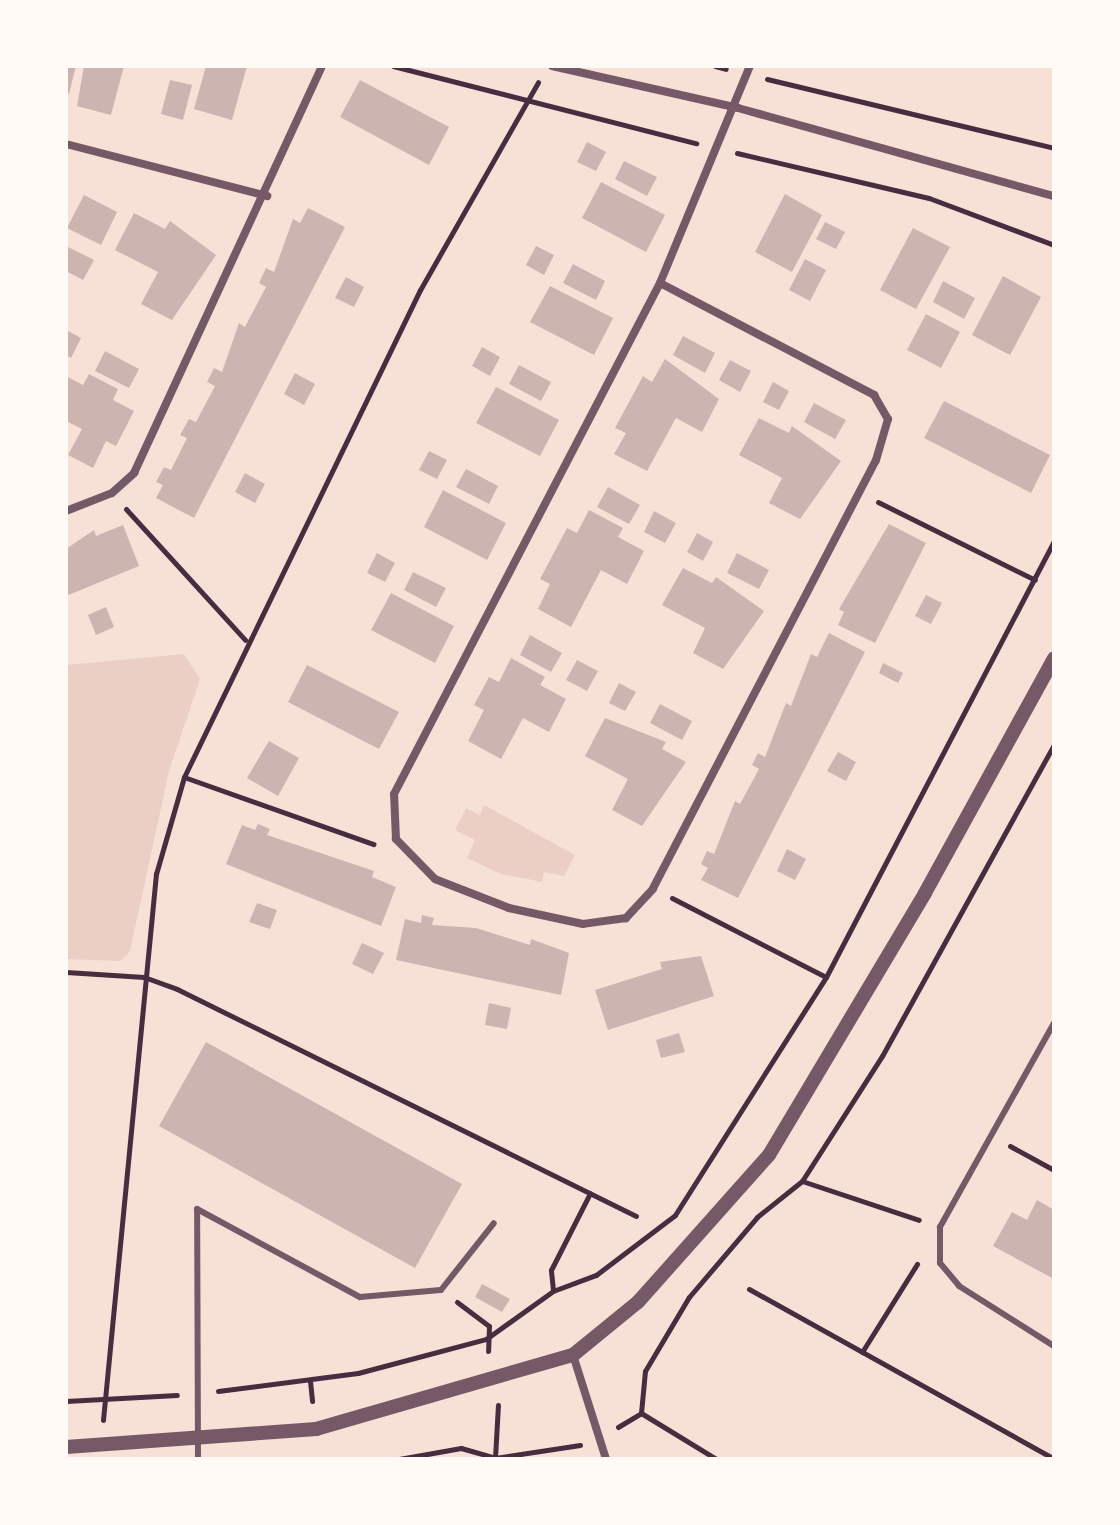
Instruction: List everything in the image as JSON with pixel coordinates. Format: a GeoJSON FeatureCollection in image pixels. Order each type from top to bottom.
{"type":"FeatureCollection","features":[{"type":"Feature","properties":{"kind":"street"},"geometry":{"type":"LineString","coordinates":[[66,511],[112,493],[134,473],[267,196],[322,66]]}},
{"type":"Feature","properties":{"kind":"street"},"geometry":{"type":"LineString","coordinates":[[552,66],[738,108],[1054,196]]}},
{"type":"Feature","properties":{"kind":"street"},"geometry":{"type":"LineString","coordinates":[[660,283],[874,395],[888,419],[859,492],[653,889],[626,918],[583,924],[509,908],[435,879],[396,839],[394,794],[403,768],[660,283],[738,108],[749,70]]}},
{"type":"Feature","properties":{"kind":"street"},"geometry":{"type":"LineString","coordinates":[[66,144],[267,196]]}},
{"type":"Feature","properties":{"kind":"street"},"geometry":{"type":"LineString","coordinates":[[66,1447],[100,1449],[316,1429],[573,1355],[638,1302],[769,1155],[925,893],[1054,658]]}},
{"type":"Feature","properties":{"kind":"street"},"geometry":{"type":"LineString","coordinates":[[573,1355],[606,1459]]}},
{"type":"Feature","properties":{"kind":"lane"},"geometry":{"type":"LineString","coordinates":[[1054,1023],[940,1227],[940,1263],[959,1286],[1054,1346]]}},
{"type":"Feature","properties":{"kind":"lane"},"geometry":{"type":"LineString","coordinates":[[198,1459],[193,1393],[197,1209],[360,1297],[441,1290],[494,1223]]}},
{"type":"Feature","properties":{"kind":"path"},"geometry":{"type":"LineString","coordinates":[[393,66],[527,102],[929,198],[1054,245]]}},
{"type":"Feature","properties":{"kind":"path"},"geometry":{"type":"LineString","coordinates":[[715,66],[749,70],[1054,148]]}},
{"type":"Feature","properties":{"kind":"path"},"geometry":{"type":"LineString","coordinates":[[100,1449],[156,874],[184,777],[245,640],[420,290],[541,75]]}},
{"type":"Feature","properties":{"kind":"path"},"geometry":{"type":"LineString","coordinates":[[859,492],[1035,580]]}},
{"type":"Feature","properties":{"kind":"path"},"geometry":{"type":"LineString","coordinates":[[112,493],[245,640]]}},
{"type":"Feature","properties":{"kind":"path"},"geometry":{"type":"LineString","coordinates":[[66,1401],[105,1403],[310,1381],[486,1339],[553,1291],[596,1275],[675,1215],[826,977],[1054,541]]}},
{"type":"Feature","properties":{"kind":"path"},"geometry":{"type":"LineString","coordinates":[[184,777],[364,846],[396,839]]}},
{"type":"Feature","properties":{"kind":"path"},"geometry":{"type":"LineString","coordinates":[[653,889],[826,977]]}},
{"type":"Feature","properties":{"kind":"path"},"geometry":{"type":"LineString","coordinates":[[66,972],[144,977],[376,1082],[636,1216]]}},
{"type":"Feature","properties":{"kind":"path"},"geometry":{"type":"LineString","coordinates":[[991,1135],[1054,1170]]}},
{"type":"Feature","properties":{"kind":"path"},"geometry":{"type":"LineString","coordinates":[[802,1181],[940,1227],[862,1352]]}},
{"type":"Feature","properties":{"kind":"path"},"geometry":{"type":"LineString","coordinates":[[553,1291],[551,1270],[590,1193]]}},
{"type":"Feature","properties":{"kind":"path"},"geometry":{"type":"LineString","coordinates":[[749,1289],[1054,1459]]}},
{"type":"Feature","properties":{"kind":"path"},"geometry":{"type":"LineString","coordinates":[[441,1290],[489,1326],[486,1339]]}},
{"type":"Feature","properties":{"kind":"path"},"geometry":{"type":"LineString","coordinates":[[310,1381],[312,1401]]}},
{"type":"Feature","properties":{"kind":"path"},"geometry":{"type":"LineString","coordinates":[[641,1413],[716,1459]]}},
{"type":"Feature","properties":{"kind":"shaded area"},"geometry":{"type":"Polygon","coordinates":[[[184,654],[200,679],[169,771],[130,951],[120,961],[66,959],[66,665],[184,654]]]}},
{"type":"Feature","properties":{"kind":"shaded area"},"geometry":{"type":"Polygon","coordinates":[[[484,805],[575,855],[564,876],[544,872],[542,882],[501,874],[467,858],[475,840],[455,830],[466,808],[480,815],[484,805]]]}},
{"type":"Feature","properties":{"kind":"building"},"geometry":{"type":"Polygon","coordinates":[[[66,66],[76,66],[69,94],[66,93],[66,66]]]}},
{"type":"Feature","properties":{"kind":"building"},"geometry":{"type":"Polygon","coordinates":[[[84,66],[124,66],[111,115],[77,106],[84,66]]]}},
{"type":"Feature","properties":{"kind":"building"},"geometry":{"type":"Polygon","coordinates":[[[206,66],[247,66],[232,120],[194,109],[206,66]]]}},
{"type":"Feature","properties":{"kind":"building"},"geometry":{"type":"Polygon","coordinates":[[[170,80],[192,85],[183,120],[161,114],[170,80]]]}},
{"type":"Feature","properties":{"kind":"building"},"geometry":{"type":"Polygon","coordinates":[[[360,80],[449,127],[429,165],[340,117],[360,80]]]}},
{"type":"Feature","properties":{"kind":"building"},"geometry":{"type":"Polygon","coordinates":[[[587,142],[606,152],[596,171],[577,162],[587,142]]]}},
{"type":"Feature","properties":{"kind":"building"},"geometry":{"type":"Polygon","coordinates":[[[624,161],[657,177],[647,196],[615,179],[624,161]]]}},
{"type":"Feature","properties":{"kind":"building"},"geometry":{"type":"Polygon","coordinates":[[[601,182],[665,215],[646,252],[582,218],[601,182]]]}},
{"type":"Feature","properties":{"kind":"building"},"geometry":{"type":"Polygon","coordinates":[[[785,194],[822,215],[792,272],[755,252],[785,194]]]}},
{"type":"Feature","properties":{"kind":"building"},"geometry":{"type":"Polygon","coordinates":[[[84,195],[117,212],[101,245],[67,228],[84,195]]]}},
{"type":"Feature","properties":{"kind":"building"},"geometry":{"type":"Polygon","coordinates":[[[308,208],[345,227],[194,518],[156,498],[163,485],[156,482],[164,467],[171,470],[187,438],[180,435],[189,419],[196,422],[215,386],[207,382],[214,368],[222,372],[239,323],[245,327],[266,287],[259,283],[266,268],[274,272],[293,219],[300,223],[308,208]]]}},
{"type":"Feature","properties":{"kind":"building"},"geometry":{"type":"Polygon","coordinates":[[[134,213],[165,229],[170,221],[216,255],[172,320],[141,304],[158,272],[115,250],[134,213]]]}},
{"type":"Feature","properties":{"kind":"building"},"geometry":{"type":"Polygon","coordinates":[[[825,222],[845,232],[836,249],[816,239],[825,222]]]}},
{"type":"Feature","properties":{"kind":"building"},"geometry":{"type":"Polygon","coordinates":[[[913,228],[950,247],[916,309],[880,290],[913,228]]]}},
{"type":"Feature","properties":{"kind":"building"},"geometry":{"type":"Polygon","coordinates":[[[66,246],[94,260],[83,280],[66,271],[66,246]]]}},
{"type":"Feature","properties":{"kind":"building"},"geometry":{"type":"Polygon","coordinates":[[[536,246],[554,255],[544,275],[526,265],[536,246]]]}},
{"type":"Feature","properties":{"kind":"building"},"geometry":{"type":"Polygon","coordinates":[[[805,259],[826,270],[810,301],[789,290],[805,259]]]}},
{"type":"Feature","properties":{"kind":"building"},"geometry":{"type":"Polygon","coordinates":[[[573,264],[605,281],[596,300],[563,283],[573,264]]]}},
{"type":"Feature","properties":{"kind":"building"},"geometry":{"type":"Polygon","coordinates":[[[1003,276],[1041,297],[1010,355],[972,335],[1003,276]]]}},
{"type":"Feature","properties":{"kind":"building"},"geometry":{"type":"Polygon","coordinates":[[[346,277],[364,287],[354,307],[335,298],[346,277]]]}},
{"type":"Feature","properties":{"kind":"building"},"geometry":{"type":"Polygon","coordinates":[[[943,281],[975,298],[964,319],[933,302],[943,281]]]}},
{"type":"Feature","properties":{"kind":"building"},"geometry":{"type":"Polygon","coordinates":[[[550,286],[613,318],[594,355],[530,322],[550,286]]]}},
{"type":"Feature","properties":{"kind":"building"},"geometry":{"type":"Polygon","coordinates":[[[926,314],[960,332],[941,368],[907,350],[926,314]]]}},
{"type":"Feature","properties":{"kind":"building"},"geometry":{"type":"Polygon","coordinates":[[[66,330],[81,338],[71,358],[66,355],[66,330]]]}},
{"type":"Feature","properties":{"kind":"building"},"geometry":{"type":"Polygon","coordinates":[[[683,336],[715,353],[705,373],[673,355],[683,336]]]}},
{"type":"Feature","properties":{"kind":"building"},"geometry":{"type":"Polygon","coordinates":[[[482,347],[500,357],[490,376],[472,366],[482,347]]]}},
{"type":"Feature","properties":{"kind":"building"},"geometry":{"type":"Polygon","coordinates":[[[105,351],[139,369],[129,388],[95,371],[105,351]]]}},
{"type":"Feature","properties":{"kind":"building"},"geometry":{"type":"Polygon","coordinates":[[[665,359],[719,399],[702,432],[676,418],[647,471],[614,454],[626,433],[615,428],[643,376],[652,382],[665,359]]]}},
{"type":"Feature","properties":{"kind":"building"},"geometry":{"type":"Polygon","coordinates":[[[730,360],[751,371],[740,392],[719,380],[730,360]]]}},
{"type":"Feature","properties":{"kind":"building"},"geometry":{"type":"Polygon","coordinates":[[[519,365],[551,382],[541,401],[509,384],[519,365]]]}},
{"type":"Feature","properties":{"kind":"building"},"geometry":{"type":"Polygon","coordinates":[[[295,373],[315,384],[304,405],[284,394],[295,373]]]}},
{"type":"Feature","properties":{"kind":"building"},"geometry":{"type":"Polygon","coordinates":[[[89,374],[118,389],[113,400],[134,411],[116,446],[106,441],[93,468],[68,455],[82,429],[66,421],[66,376],[83,385],[89,374]]]}},
{"type":"Feature","properties":{"kind":"building"},"geometry":{"type":"Polygon","coordinates":[[[773,382],[789,391],[779,410],[763,402],[773,382]]]}},
{"type":"Feature","properties":{"kind":"building"},"geometry":{"type":"Polygon","coordinates":[[[496,387],[559,420],[540,456],[476,423],[496,387]]]}},
{"type":"Feature","properties":{"kind":"building"},"geometry":{"type":"Polygon","coordinates":[[[944,401],[1050,455],[1031,493],[924,438],[944,401]]]}},
{"type":"Feature","properties":{"kind":"building"},"geometry":{"type":"Polygon","coordinates":[[[814,403],[846,420],[835,439],[804,422],[814,403]]]}},
{"type":"Feature","properties":{"kind":"building"},"geometry":{"type":"Polygon","coordinates":[[[759,418],[789,433],[792,426],[841,461],[800,519],[769,503],[782,478],[739,455],[759,418]]]}},
{"type":"Feature","properties":{"kind":"building"},"geometry":{"type":"Polygon","coordinates":[[[429,451],[447,460],[437,479],[419,470],[429,451]]]}},
{"type":"Feature","properties":{"kind":"building"},"geometry":{"type":"Polygon","coordinates":[[[466,469],[498,486],[489,504],[456,487],[466,469]]]}},
{"type":"Feature","properties":{"kind":"building"},"geometry":{"type":"Polygon","coordinates":[[[245,473],[265,484],[255,503],[235,492],[245,473]]]}},
{"type":"Feature","properties":{"kind":"building"},"geometry":{"type":"Polygon","coordinates":[[[608,487],[640,505],[629,524],[597,507],[608,487]]]}},
{"type":"Feature","properties":{"kind":"building"},"geometry":{"type":"Polygon","coordinates":[[[443,490],[506,523],[487,560],[424,527],[443,490]]]}},
{"type":"Feature","properties":{"kind":"building"},"geometry":{"type":"Polygon","coordinates":[[[589,510],[623,528],[618,537],[644,551],[627,584],[601,570],[571,627],[538,609],[550,584],[540,579],[567,528],[577,533],[589,510]]]}},
{"type":"Feature","properties":{"kind":"building"},"geometry":{"type":"Polygon","coordinates":[[[654,511],[676,523],[665,543],[644,532],[654,511]]]}},
{"type":"Feature","properties":{"kind":"building"},"geometry":{"type":"Polygon","coordinates":[[[889,524],[926,543],[875,643],[838,625],[844,612],[839,609],[889,524]]]}},
{"type":"Feature","properties":{"kind":"building"},"geometry":{"type":"Polygon","coordinates":[[[123,525],[139,566],[66,596],[66,549],[94,530],[96,536],[123,525]]]}},
{"type":"Feature","properties":{"kind":"building"},"geometry":{"type":"Polygon","coordinates":[[[697,533],[713,542],[703,561],[687,552],[697,533]]]}},
{"type":"Feature","properties":{"kind":"building"},"geometry":{"type":"Polygon","coordinates":[[[377,553],[395,563],[385,582],[367,573],[377,553]]]}},
{"type":"Feature","properties":{"kind":"building"},"geometry":{"type":"Polygon","coordinates":[[[737,553],[769,570],[759,589],[727,573],[737,553]]]}},
{"type":"Feature","properties":{"kind":"building"},"geometry":{"type":"Polygon","coordinates":[[[683,568],[712,583],[716,577],[764,611],[723,669],[693,653],[705,628],[662,605],[683,568]]]}},
{"type":"Feature","properties":{"kind":"building"},"geometry":{"type":"Polygon","coordinates":[[[413,572],[446,588],[436,607],[404,590],[413,572]]]}},
{"type":"Feature","properties":{"kind":"building"},"geometry":{"type":"Polygon","coordinates":[[[391,593],[454,626],[435,663],[371,630],[391,593]]]}},
{"type":"Feature","properties":{"kind":"building"},"geometry":{"type":"Polygon","coordinates":[[[926,595],[942,603],[931,624],[915,616],[926,595]]]}},
{"type":"Feature","properties":{"kind":"building"},"geometry":{"type":"Polygon","coordinates":[[[106,607],[114,627],[96,635],[88,615],[106,607]]]}},
{"type":"Feature","properties":{"kind":"building"},"geometry":{"type":"Polygon","coordinates":[[[829,633],[865,652],[738,898],[701,880],[708,868],[701,864],[707,851],[714,854],[735,801],[740,804],[759,769],[752,765],[758,753],[765,757],[786,703],[791,706],[811,654],[817,657],[829,633]]]}},
{"type":"Feature","properties":{"kind":"building"},"geometry":{"type":"Polygon","coordinates":[[[530,635],[562,653],[551,672],[520,655],[530,635]]]}},
{"type":"Feature","properties":{"kind":"building"},"geometry":{"type":"Polygon","coordinates":[[[511,658],[545,677],[540,685],[566,699],[549,732],[523,718],[501,759],[468,741],[484,710],[474,705],[489,677],[499,682],[511,658]]]}},
{"type":"Feature","properties":{"kind":"building"},"geometry":{"type":"Polygon","coordinates":[[[577,660],[598,671],[587,691],[566,680],[577,660]]]}},
{"type":"Feature","properties":{"kind":"building"},"geometry":{"type":"Polygon","coordinates":[[[883,663],[903,673],[898,683],[879,673],[883,663]]]}},
{"type":"Feature","properties":{"kind":"building"},"geometry":{"type":"Polygon","coordinates":[[[307,665],[399,712],[379,749],[288,702],[307,665]]]}},
{"type":"Feature","properties":{"kind":"building"},"geometry":{"type":"Polygon","coordinates":[[[619,683],[636,692],[625,711],[609,703],[619,683]]]}},
{"type":"Feature","properties":{"kind":"building"},"geometry":{"type":"Polygon","coordinates":[[[660,704],[692,721],[682,740],[650,723],[660,704]]]}},
{"type":"Feature","properties":{"kind":"building"},"geometry":{"type":"Polygon","coordinates":[[[605,718],[666,742],[662,749],[686,762],[642,826],[612,810],[628,779],[585,756],[605,718]]]}},
{"type":"Feature","properties":{"kind":"building"},"geometry":{"type":"Polygon","coordinates":[[[269,741],[299,758],[278,796],[247,778],[269,741]]]}},
{"type":"Feature","properties":{"kind":"building"},"geometry":{"type":"Polygon","coordinates":[[[838,752],[856,762],[846,781],[827,771],[838,752]]]}},
{"type":"Feature","properties":{"kind":"building"},"geometry":{"type":"Polygon","coordinates":[[[258,824],[270,829],[267,835],[374,871],[372,877],[396,887],[381,926],[226,864],[242,825],[255,830],[258,824]]]}},
{"type":"Feature","properties":{"kind":"building"},"geometry":{"type":"Polygon","coordinates":[[[787,849],[806,859],[795,880],[777,871],[787,849]]]}},
{"type":"Feature","properties":{"kind":"building"},"geometry":{"type":"Polygon","coordinates":[[[257,903],[277,910],[270,929],[249,922],[257,903]]]}},
{"type":"Feature","properties":{"kind":"building"},"geometry":{"type":"Polygon","coordinates":[[[422,915],[434,918],[432,925],[476,928],[530,945],[531,939],[569,953],[561,995],[396,960],[405,919],[421,923],[422,915]]]}},
{"type":"Feature","properties":{"kind":"building"},"geometry":{"type":"Polygon","coordinates":[[[362,943],[384,953],[373,974],[352,964],[362,943]]]}},
{"type":"Feature","properties":{"kind":"building"},"geometry":{"type":"Polygon","coordinates":[[[701,956],[714,996],[608,1030],[595,990],[662,969],[660,962],[701,956]]]}},
{"type":"Feature","properties":{"kind":"building"},"geometry":{"type":"Polygon","coordinates":[[[489,1003],[511,1008],[507,1029],[485,1025],[489,1003]]]}},
{"type":"Feature","properties":{"kind":"building"},"geometry":{"type":"Polygon","coordinates":[[[679,1033],[685,1052],[661,1058],[656,1040],[679,1033]]]}},
{"type":"Feature","properties":{"kind":"building"},"geometry":{"type":"Polygon","coordinates":[[[206,1042],[462,1184],[415,1268],[159,1126],[206,1042]]]}},
{"type":"Feature","properties":{"kind":"building"},"geometry":{"type":"Polygon","coordinates":[[[1037,1200],[1054,1210],[1054,1279],[993,1246],[1012,1212],[1027,1220],[1037,1200]]]}},
{"type":"Feature","properties":{"kind":"building"},"geometry":{"type":"Polygon","coordinates":[[[482,1284],[510,1299],[502,1312],[475,1297],[482,1284]]]}}]}
